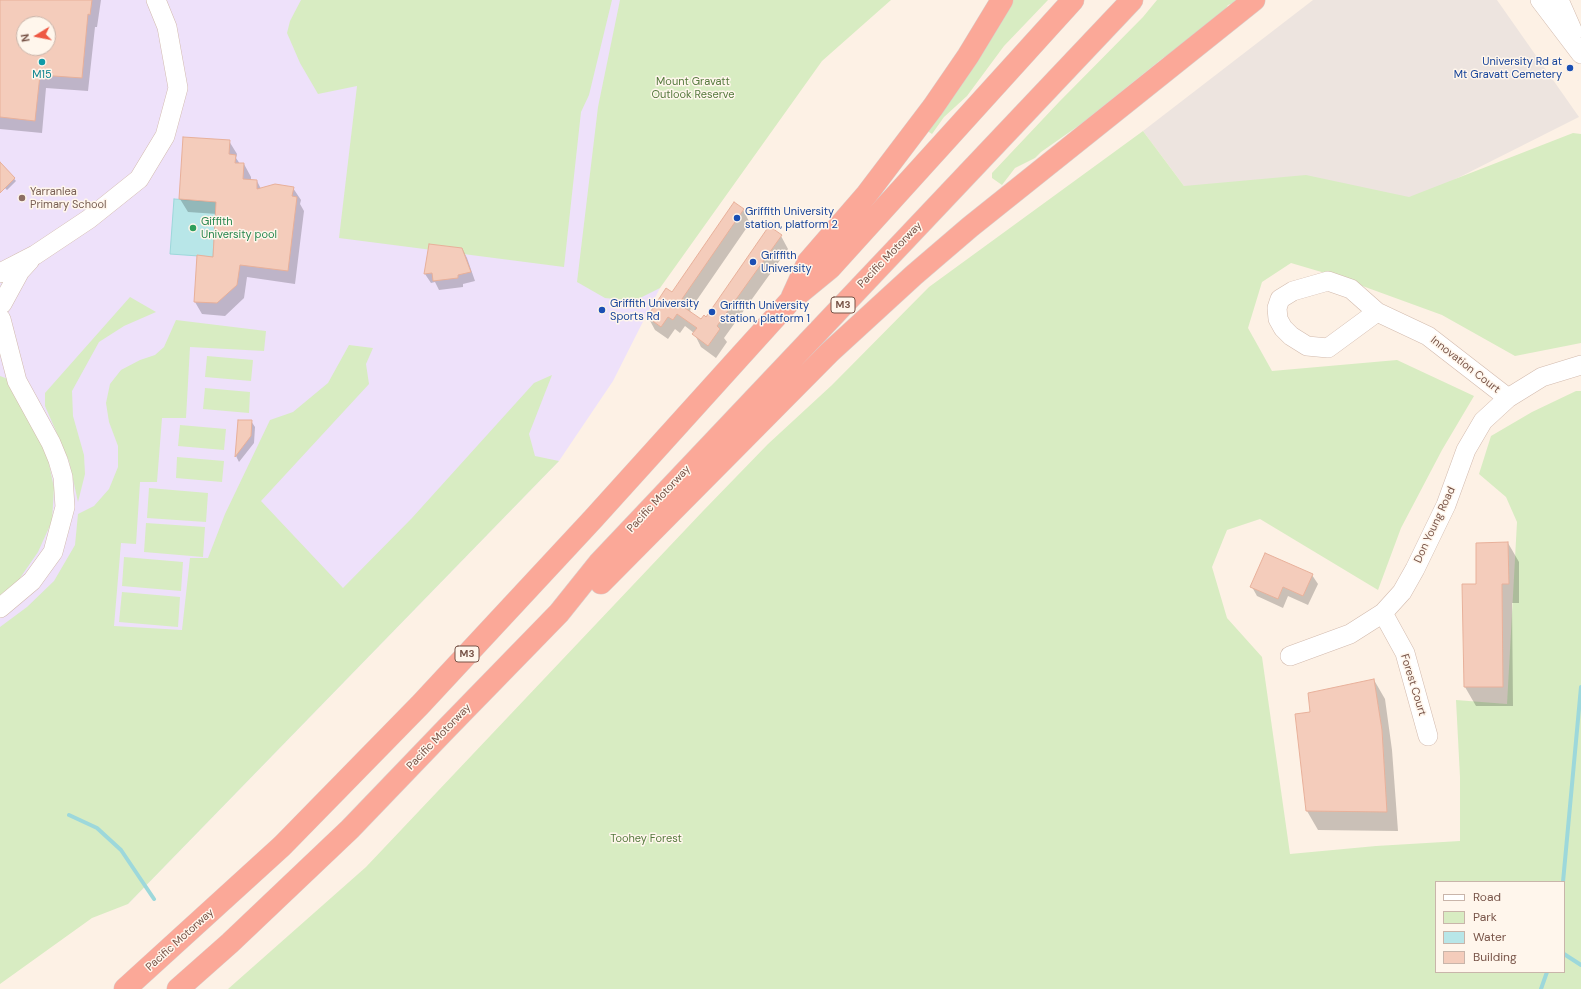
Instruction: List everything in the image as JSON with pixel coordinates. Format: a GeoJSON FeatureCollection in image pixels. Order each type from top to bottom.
{"type":"FeatureCollection","features":[{"type":"Feature","properties":{"kind":"highway"},"geometry":{"type":"LineString","coordinates":[[791,300],[808,262],[867,194],[933,108],[968,56],[1002,0]]}},
{"type":"Feature","properties":{"kind":"highway","name":"Pacific Motorway"},"geometry":{"type":"LineString","coordinates":[[125,989],[282,846],[346,782],[593,520],[791,300],[830,268],[1073,0]]}},
{"type":"Feature","properties":{"kind":"highway","name":"Pacific Motorway"},"geometry":{"type":"LineString","coordinates":[[178,989],[252,922],[350,829],[559,613],[610,552],[1132,0]]}},
{"type":"Feature","properties":{"kind":"highway"},"geometry":{"type":"LineString","coordinates":[[559,613],[584,600],[813,368],[914,275],[970,227],[1254,0]]}},
{"type":"Feature","properties":{"kind":"street"},"geometry":{"type":"LineString","coordinates":[[0,273],[35,255],[89,219],[138,179],[165,136],[178,88],[166,27],[156,0]]}},
{"type":"Feature","properties":{"kind":"street"},"geometry":{"type":"LineString","coordinates":[[1540,0],[1581,54]]}},
{"type":"Feature","properties":{"kind":"street"},"geometry":{"type":"LineString","coordinates":[[1559,0],[1581,49]]}},
{"type":"Feature","properties":{"kind":"street"},"geometry":{"type":"LineString","coordinates":[[17,381],[1,310],[20,271],[35,255]]}},
{"type":"Feature","properties":{"kind":"street","name":"Innovation Court"},"geometry":{"type":"LineString","coordinates":[[1377,312],[1328,348],[1307,346],[1291,336],[1283,328],[1278,319],[1276,308],[1280,299],[1293,290],[1328,281],[1351,289],[1377,312],[1428,336],[1508,398]]}},
{"type":"Feature","properties":{"kind":"street"},"geometry":{"type":"LineString","coordinates":[[0,357],[17,381],[51,443],[63,477],[65,507],[53,552],[32,581],[0,608]]}},
{"type":"Feature","properties":{"kind":"street","name":"Don Young Road"},"geometry":{"type":"LineString","coordinates":[[1290,656],[1350,634],[1383,613],[1402,592],[1414,569],[1446,505],[1469,444],[1482,421],[1508,398],[1542,377],[1581,365]]}},
{"type":"Feature","properties":{"kind":"street","name":"Forest Court"},"geometry":{"type":"LineString","coordinates":[[1383,613],[1405,653],[1428,736]]}},
{"type":"Feature","properties":{"kind":"shaded area"},"geometry":{"type":"Polygon","coordinates":[[[0,0],[740,0],[660,288],[613,381],[559,461],[128,904],[0,904],[0,0]]]}},
{"type":"Feature","properties":{"kind":"shaded area"},"geometry":{"type":"Polygon","coordinates":[[[1313,0],[1497,0],[1579,117],[1414,200],[1184,186],[1143,131],[1313,0]]]}},
{"type":"Feature","properties":{"kind":"green space"},"geometry":{"type":"Polygon","coordinates":[[[301,0],[612,0],[589,95],[581,112],[564,267],[339,238],[357,86],[318,94],[300,63],[287,33],[290,21],[301,0]]]}},
{"type":"Feature","properties":{"kind":"green space","name":"Mount Gravatt Outlook Reserve"},"geometry":{"type":"Polygon","coordinates":[[[620,0],[891,0],[822,61],[660,288],[634,301],[605,298],[577,282],[598,107],[620,0]]]}},
{"type":"Feature","properties":{"kind":"green space"},"geometry":{"type":"Polygon","coordinates":[[[1013,0],[1048,0],[1004,46],[967,96],[944,117],[932,134],[926,130],[1013,0]]]}},
{"type":"Feature","properties":{"kind":"green space"},"geometry":{"type":"Polygon","coordinates":[[[1157,0],[1242,0],[1228,5],[1223,13],[1179,50],[1163,58],[1081,124],[1041,152],[1035,158],[1015,168],[1002,185],[992,178],[992,173],[1059,102],[1143,17],[1157,0]]]}},
{"type":"Feature","properties":{"kind":"green space","name":"Toohey Forest"},"geometry":{"type":"Polygon","coordinates":[[[1143,131],[1184,186],[1306,175],[1409,197],[1573,133],[1581,134],[1581,343],[1515,356],[1442,315],[1335,276],[1291,263],[1262,282],[1248,328],[1272,371],[1397,360],[1474,396],[1442,450],[1401,528],[1378,590],[1260,519],[1227,530],[1212,567],[1227,618],[1262,657],[1290,854],[1376,846],[1460,841],[1460,777],[1456,700],[1507,704],[1517,522],[1506,497],[1479,474],[1491,436],[1532,412],[1576,391],[1581,391],[1581,989],[228,989],[366,867],[703,511],[768,444],[832,385],[929,287],[1143,131]]]}},
{"type":"Feature","properties":{"kind":"green space"},"geometry":{"type":"Polygon","coordinates":[[[130,297],[156,312],[124,326],[99,342],[72,391],[73,416],[84,455],[85,474],[78,502],[69,461],[45,406],[45,393],[130,297]]]}},
{"type":"Feature","properties":{"kind":"green space"},"geometry":{"type":"Polygon","coordinates":[[[176,320],[266,331],[264,351],[190,347],[186,418],[162,418],[157,482],[140,482],[136,544],[121,543],[114,626],[182,630],[190,558],[208,558],[225,514],[270,420],[293,412],[328,383],[349,345],[373,348],[366,364],[369,384],[261,501],[343,588],[412,518],[534,383],[552,375],[529,434],[535,456],[559,461],[128,904],[92,918],[0,984],[0,627],[27,607],[54,581],[75,545],[78,514],[94,506],[109,489],[118,467],[118,446],[109,422],[106,403],[110,384],[121,370],[140,360],[155,355],[164,347],[176,320]]]}},
{"type":"Feature","properties":{"kind":"green space"},"geometry":{"type":"Polygon","coordinates":[[[207,356],[253,360],[251,381],[205,377],[207,356]]]}},
{"type":"Feature","properties":{"kind":"green space"},"geometry":{"type":"Polygon","coordinates":[[[0,376],[8,379],[47,454],[54,488],[52,521],[38,552],[18,581],[0,595],[0,376]]]}},
{"type":"Feature","properties":{"kind":"green space"},"geometry":{"type":"Polygon","coordinates":[[[205,388],[250,392],[249,413],[203,409],[205,388]]]}},
{"type":"Feature","properties":{"kind":"green space"},"geometry":{"type":"Polygon","coordinates":[[[180,425],[226,429],[224,450],[178,446],[180,425]]]}},
{"type":"Feature","properties":{"kind":"green space"},"geometry":{"type":"Polygon","coordinates":[[[177,457],[224,461],[222,482],[176,478],[177,457]]]}},
{"type":"Feature","properties":{"kind":"green space"},"geometry":{"type":"Polygon","coordinates":[[[149,488],[208,493],[206,522],[147,518],[149,488]]]}},
{"type":"Feature","properties":{"kind":"green space"},"geometry":{"type":"Polygon","coordinates":[[[146,523],[205,527],[203,557],[144,552],[146,523]]]}},
{"type":"Feature","properties":{"kind":"green space"},"geometry":{"type":"Polygon","coordinates":[[[124,557],[183,562],[181,591],[122,586],[124,557]]]}},
{"type":"Feature","properties":{"kind":"green space"},"geometry":{"type":"Polygon","coordinates":[[[122,592],[180,597],[178,627],[119,622],[122,592]]]}},
{"type":"Feature","properties":{"kind":"water","name":"Giffith University pool"},"geometry":{"type":"Polygon","coordinates":[[[174,199],[216,202],[213,257],[170,254],[174,199]]]}},
{"type":"Feature","properties":{"kind":"building","name":"M15"},"geometry":{"type":"Polygon","coordinates":[[[0,0],[92,0],[90,15],[88,14],[82,78],[40,75],[35,121],[0,117],[0,0]]]}},
{"type":"Feature","properties":{"kind":"building"},"geometry":{"type":"Polygon","coordinates":[[[183,137],[230,140],[229,154],[236,155],[235,163],[244,163],[243,179],[257,180],[257,189],[275,184],[294,187],[292,196],[297,197],[288,271],[240,265],[237,285],[217,303],[194,302],[197,255],[213,257],[216,202],[179,199],[183,137]]]}},
{"type":"Feature","properties":{"kind":"building"},"geometry":{"type":"Polygon","coordinates":[[[0,162],[15,178],[0,193],[0,162]]]}},
{"type":"Feature","properties":{"kind":"building","name":"Griffith University"},"geometry":{"type":"Polygon","coordinates":[[[734,202],[744,209],[682,299],[686,301],[682,306],[701,319],[704,315],[706,317],[769,226],[782,235],[717,326],[720,329],[708,346],[692,334],[697,328],[677,314],[673,320],[668,317],[661,327],[647,317],[666,288],[672,292],[734,202]]]}},
{"type":"Feature","properties":{"kind":"building"},"geometry":{"type":"Polygon","coordinates":[[[429,244],[462,248],[471,272],[458,275],[458,278],[433,281],[432,273],[424,274],[429,244]]]}},
{"type":"Feature","properties":{"kind":"building"},"geometry":{"type":"Polygon","coordinates":[[[238,420],[252,420],[251,436],[235,457],[238,420]]]}},
{"type":"Feature","properties":{"kind":"building"},"geometry":{"type":"Polygon","coordinates":[[[1508,542],[1509,584],[1502,584],[1503,687],[1464,687],[1462,584],[1476,584],[1476,543],[1508,542]]]}},
{"type":"Feature","properties":{"kind":"building"},"geometry":{"type":"Polygon","coordinates":[[[1265,553],[1313,574],[1303,596],[1283,587],[1278,599],[1250,587],[1265,553]]]}},
{"type":"Feature","properties":{"kind":"building"},"geometry":{"type":"Polygon","coordinates":[[[1374,679],[1382,730],[1387,812],[1306,811],[1295,714],[1310,712],[1308,693],[1374,679]]]}},
{"type":"Feature","properties":{"kind":"waterway"},"geometry":{"type":"LineString","coordinates":[[1563,881],[1581,687]]}},
{"type":"Feature","properties":{"kind":"waterway"},"geometry":{"type":"LineString","coordinates":[[69,815],[97,828],[121,850],[154,899]]}},
{"type":"Feature","properties":{"kind":"waterway"},"geometry":{"type":"LineString","coordinates":[[1565,955],[1581,965]]}},
{"type":"Feature","properties":{"kind":"waterway"},"geometry":{"type":"LineString","coordinates":[[1541,989],[1547,973]]}},
{"type":"Feature","properties":{"kind":"place","name":"M15"},"geometry":{"type":"Point","coordinates":[42,62]}},
{"type":"Feature","properties":{"kind":"place","name":"University Rd at Mt Gravatt Cemetery"},"geometry":{"type":"Point","coordinates":[1570,68]}},
{"type":"Feature","properties":{"kind":"place","name":"Yarranlea Primary School"},"geometry":{"type":"Point","coordinates":[22,198]}},
{"type":"Feature","properties":{"kind":"place","name":"Griffith University station, platform 2"},"geometry":{"type":"Point","coordinates":[737,218]}},
{"type":"Feature","properties":{"kind":"place","name":"Giffith University pool"},"geometry":{"type":"Point","coordinates":[193,228]}},
{"type":"Feature","properties":{"kind":"place","name":"Griffith University"},"geometry":{"type":"Point","coordinates":[753,262]}},
{"type":"Feature","properties":{"kind":"place","name":"Griffith University Sports Rd"},"geometry":{"type":"Point","coordinates":[602,310]}},
{"type":"Feature","properties":{"kind":"place","name":"Griffith University station, platform 1"},"geometry":{"type":"Point","coordinates":[712,312]}}]}
